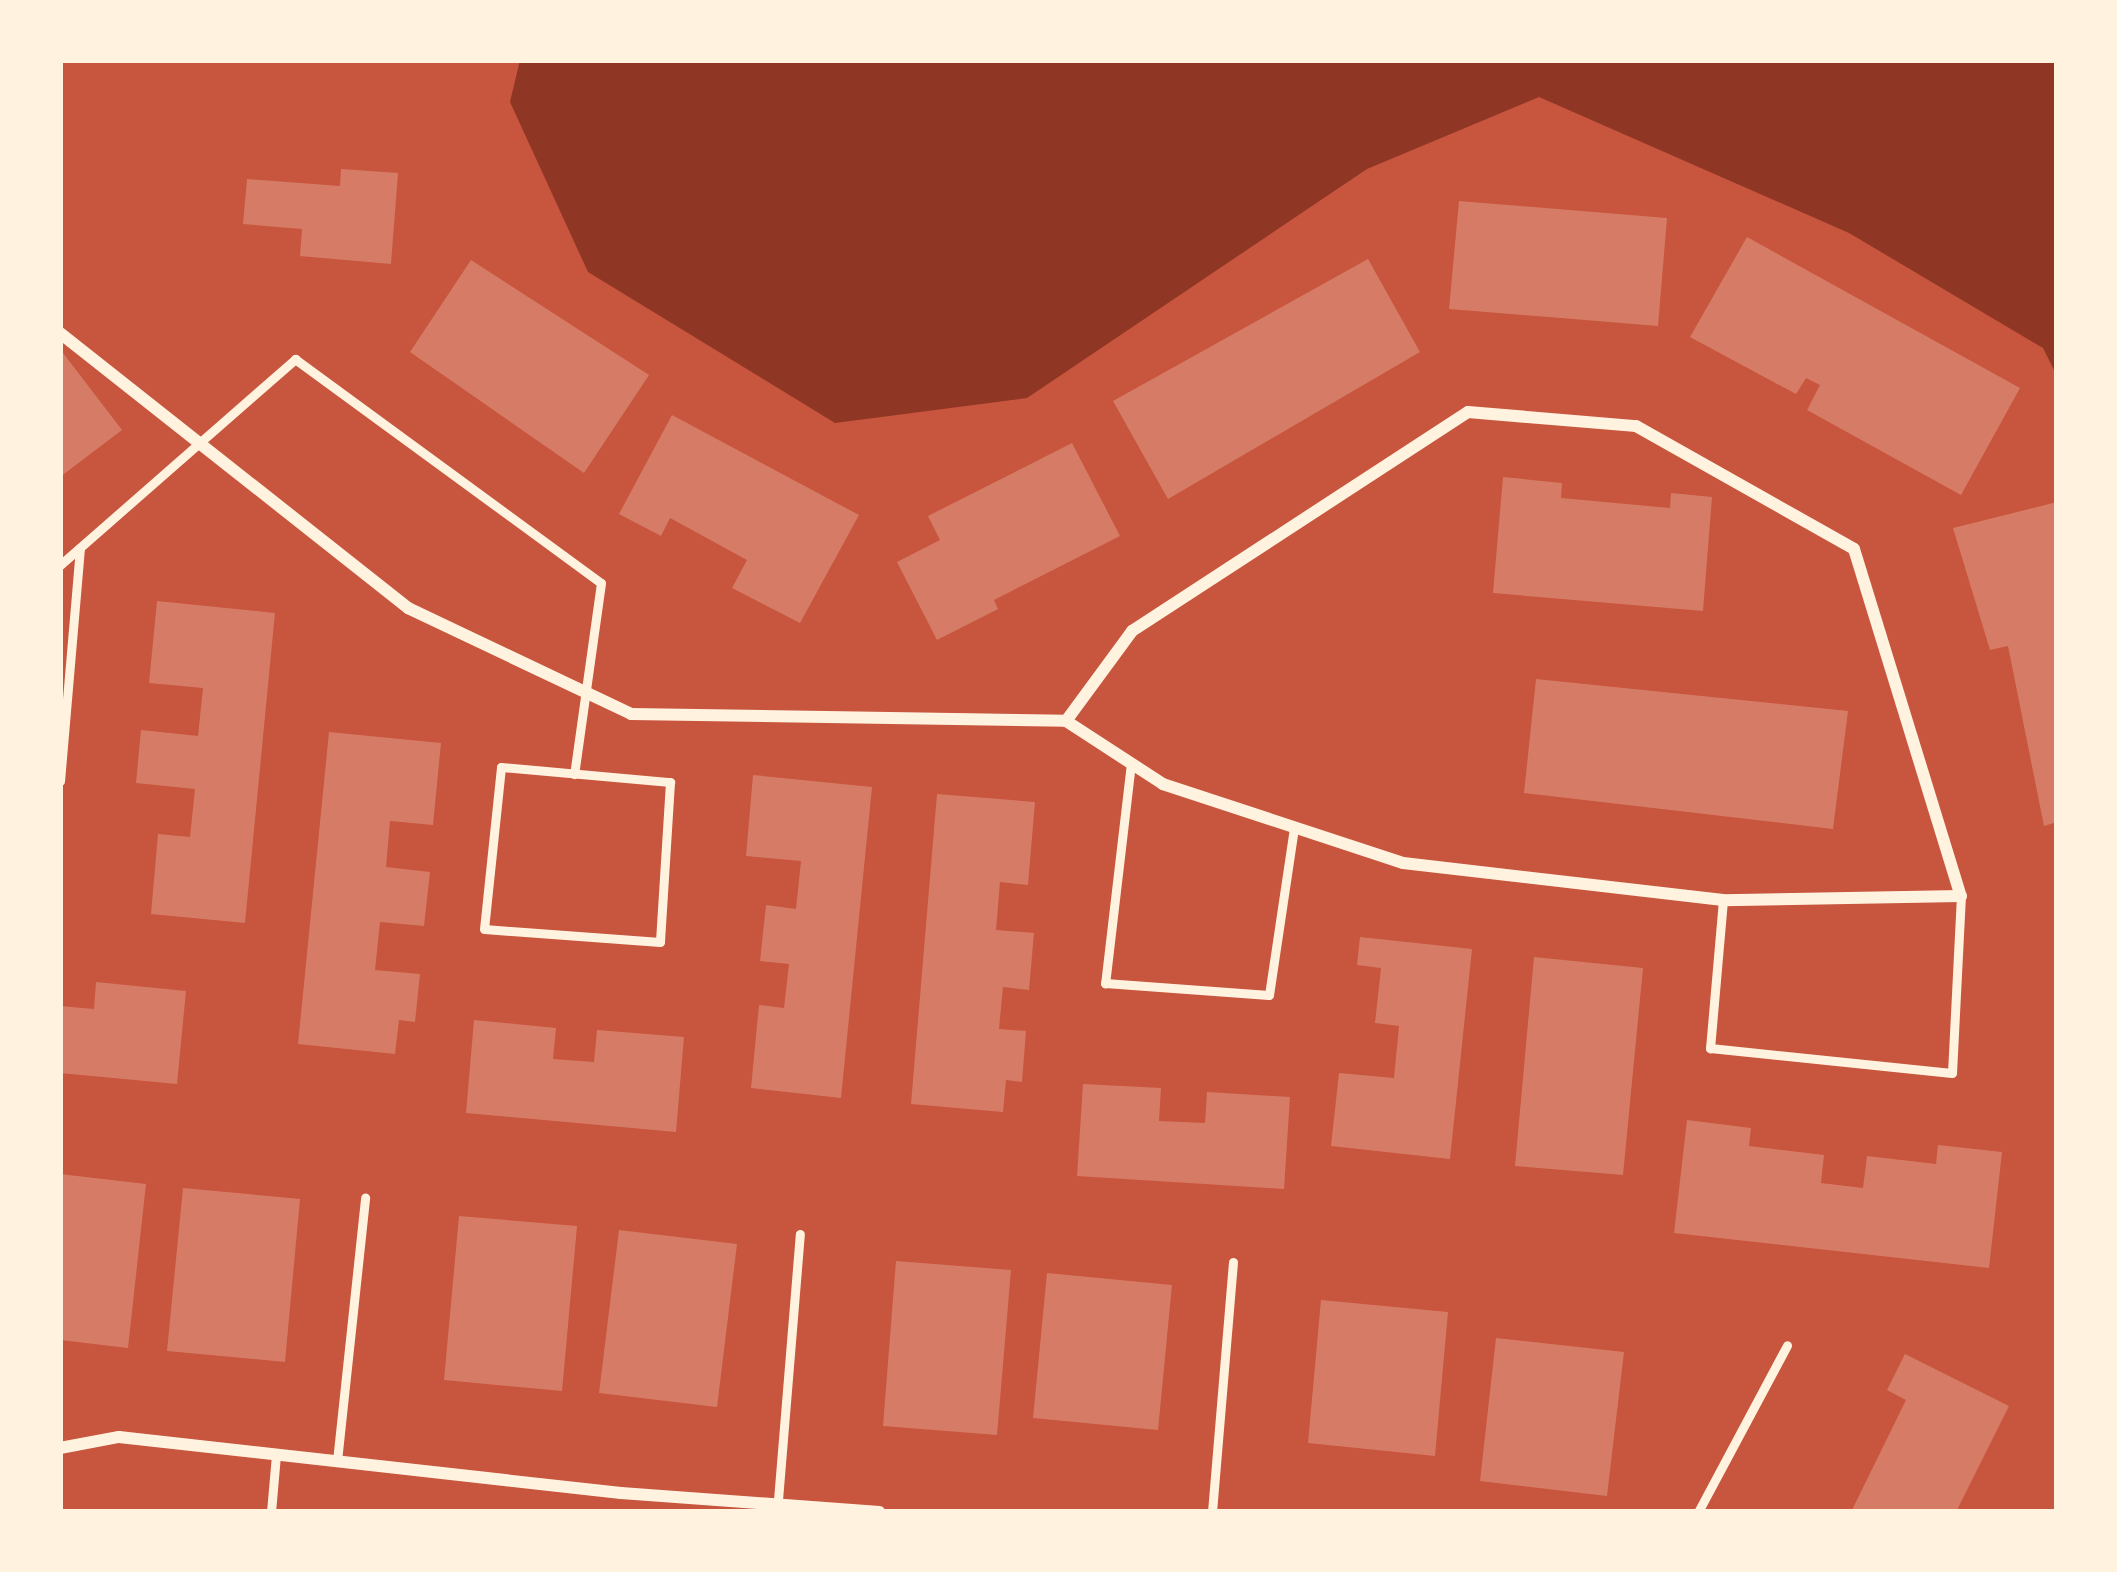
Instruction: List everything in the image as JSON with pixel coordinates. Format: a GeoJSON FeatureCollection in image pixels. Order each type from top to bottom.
{"type":"FeatureCollection","features":[{"type":"Feature","properties":{"kind":"street"},"geometry":{"type":"LineString","coordinates":[[60,333],[408,608],[631,714],[1066,721],[1163,784],[1403,863],[1723,900],[1961,896],[1854,549],[1636,426],[1468,412],[1132,631],[1066,721]]}},
{"type":"Feature","properties":{"kind":"street"},"geometry":{"type":"LineString","coordinates":[[60,1448],[119,1437],[777,1508],[879,1512]]}},
{"type":"Feature","properties":{"kind":"lane"},"geometry":{"type":"LineString","coordinates":[[60,565],[204,446],[295,359],[601,583],[574,774]]}},
{"type":"Feature","properties":{"kind":"lane"},"geometry":{"type":"LineString","coordinates":[[60,781],[80,548]]}},
{"type":"Feature","properties":{"kind":"lane"},"geometry":{"type":"LineString","coordinates":[[1131,763],[1105,982],[1269,995],[1294,827]]}},
{"type":"Feature","properties":{"kind":"lane"},"geometry":{"type":"LineString","coordinates":[[501,767],[574,774],[670,782],[660,942],[484,929],[501,767]]}},
{"type":"Feature","properties":{"kind":"lane"},"geometry":{"type":"LineString","coordinates":[[1723,900],[1710,1048],[1952,1073],[1961,896]]}},
{"type":"Feature","properties":{"kind":"lane"},"geometry":{"type":"LineString","coordinates":[[337,1461],[365,1197]]}},
{"type":"Feature","properties":{"kind":"lane"},"geometry":{"type":"LineString","coordinates":[[777,1508],[800,1234]]}},
{"type":"Feature","properties":{"kind":"lane"},"geometry":{"type":"LineString","coordinates":[[1212,1512],[1233,1262]]}},
{"type":"Feature","properties":{"kind":"lane"},"geometry":{"type":"LineString","coordinates":[[1698,1512],[1787,1345]]}},
{"type":"Feature","properties":{"kind":"lane"},"geometry":{"type":"LineString","coordinates":[[271,1512],[275,1455]]}},
{"type":"Feature","properties":{"kind":"shaded area"},"geometry":{"type":"Polygon","coordinates":[[[520,60],[2057,60],[2057,376],[2043,348],[1849,233],[1539,97],[1367,169],[1027,398],[835,423],[588,272],[510,102],[520,60]]]}},
{"type":"Feature","properties":{"kind":"building"},"geometry":{"type":"Polygon","coordinates":[[[341,169],[398,173],[391,264],[300,256],[302,229],[243,224],[247,179],[340,186],[341,169]]]}},
{"type":"Feature","properties":{"kind":"building"},"geometry":{"type":"Polygon","coordinates":[[[1459,201],[1667,218],[1658,326],[1449,309],[1459,201]]]}},
{"type":"Feature","properties":{"kind":"building"},"geometry":{"type":"Polygon","coordinates":[[[1747,237],[2020,388],[1961,495],[1807,410],[1820,385],[1806,378],[1796,394],[1690,337],[1747,237]]]}},
{"type":"Feature","properties":{"kind":"building"},"geometry":{"type":"Polygon","coordinates":[[[1368,259],[1420,352],[1168,499],[1113,401],[1368,259]]]}},
{"type":"Feature","properties":{"kind":"building"},"geometry":{"type":"Polygon","coordinates":[[[471,260],[649,375],[584,473],[410,352],[471,260]]]}},
{"type":"Feature","properties":{"kind":"building"},"geometry":{"type":"Polygon","coordinates":[[[60,349],[122,430],[60,477],[60,349]]]}},
{"type":"Feature","properties":{"kind":"building"},"geometry":{"type":"Polygon","coordinates":[[[672,415],[859,515],[800,623],[732,588],[747,560],[670,518],[661,536],[619,514],[672,415]]]}},
{"type":"Feature","properties":{"kind":"building"},"geometry":{"type":"Polygon","coordinates":[[[1072,443],[1120,536],[994,600],[998,609],[937,640],[897,562],[940,540],[928,516],[1072,443]]]}},
{"type":"Feature","properties":{"kind":"building"},"geometry":{"type":"Polygon","coordinates":[[[1503,477],[1562,483],[1561,498],[1670,508],[1671,493],[1712,497],[1703,611],[1493,593],[1503,477]]]}},
{"type":"Feature","properties":{"kind":"building"},"geometry":{"type":"Polygon","coordinates":[[[2057,502],[2057,822],[2044,826],[2008,646],[1990,650],[1953,528],[2057,502]]]}},
{"type":"Feature","properties":{"kind":"building"},"geometry":{"type":"Polygon","coordinates":[[[157,601],[275,613],[245,923],[151,914],[158,834],[190,837],[195,789],[136,783],[141,730],[198,736],[203,688],[149,683],[157,601]]]}},
{"type":"Feature","properties":{"kind":"building"},"geometry":{"type":"Polygon","coordinates":[[[1536,679],[1848,711],[1833,829],[1524,793],[1536,679]]]}},
{"type":"Feature","properties":{"kind":"building"},"geometry":{"type":"Polygon","coordinates":[[[329,732],[441,743],[433,825],[390,821],[386,867],[430,872],[424,926],[380,922],[375,970],[420,974],[415,1022],[399,1020],[395,1054],[298,1044],[329,732]]]}},
{"type":"Feature","properties":{"kind":"building"},"geometry":{"type":"Polygon","coordinates":[[[753,775],[872,787],[841,1098],[751,1088],[759,1005],[784,1008],[789,964],[760,961],[766,905],[796,909],[801,861],[746,856],[753,775]]]}},
{"type":"Feature","properties":{"kind":"building"},"geometry":{"type":"Polygon","coordinates":[[[937,794],[1035,802],[1028,885],[1000,882],[996,930],[1034,933],[1029,990],[1003,987],[999,1029],[1026,1031],[1022,1082],[1006,1080],[1003,1112],[911,1104],[937,794]]]}},
{"type":"Feature","properties":{"kind":"building"},"geometry":{"type":"Polygon","coordinates":[[[1360,937],[1472,949],[1450,1159],[1331,1146],[1339,1073],[1394,1078],[1399,1026],[1375,1023],[1381,968],[1357,965],[1360,937]]]}},
{"type":"Feature","properties":{"kind":"building"},"geometry":{"type":"Polygon","coordinates":[[[1534,957],[1643,968],[1623,1175],[1515,1166],[1534,957]]]}},
{"type":"Feature","properties":{"kind":"building"},"geometry":{"type":"Polygon","coordinates":[[[96,982],[186,991],[177,1084],[60,1073],[60,1006],[94,1009],[96,982]]]}},
{"type":"Feature","properties":{"kind":"building"},"geometry":{"type":"Polygon","coordinates":[[[474,1020],[556,1028],[553,1059],[594,1062],[597,1030],[684,1037],[676,1132],[466,1113],[474,1020]]]}},
{"type":"Feature","properties":{"kind":"building"},"geometry":{"type":"Polygon","coordinates":[[[1083,1084],[1161,1088],[1159,1121],[1205,1123],[1207,1092],[1290,1097],[1284,1189],[1077,1176],[1083,1084]]]}},
{"type":"Feature","properties":{"kind":"building"},"geometry":{"type":"Polygon","coordinates":[[[1687,1120],[1751,1128],[1749,1146],[1824,1155],[1821,1183],[1863,1188],[1867,1156],[1936,1164],[1938,1145],[2002,1152],[1989,1268],[1674,1233],[1687,1120]]]}},
{"type":"Feature","properties":{"kind":"building"},"geometry":{"type":"Polygon","coordinates":[[[60,1174],[146,1184],[128,1348],[60,1340],[60,1174]]]}},
{"type":"Feature","properties":{"kind":"building"},"geometry":{"type":"Polygon","coordinates":[[[183,1188],[300,1199],[285,1362],[167,1351],[183,1188]]]}},
{"type":"Feature","properties":{"kind":"building"},"geometry":{"type":"Polygon","coordinates":[[[459,1216],[577,1226],[562,1391],[444,1380],[459,1216]]]}},
{"type":"Feature","properties":{"kind":"building"},"geometry":{"type":"Polygon","coordinates":[[[619,1230],[737,1244],[717,1407],[599,1393],[619,1230]]]}},
{"type":"Feature","properties":{"kind":"building"},"geometry":{"type":"Polygon","coordinates":[[[896,1261],[1011,1270],[997,1435],[883,1426],[896,1261]]]}},
{"type":"Feature","properties":{"kind":"building"},"geometry":{"type":"Polygon","coordinates":[[[1047,1273],[1172,1285],[1158,1430],[1033,1418],[1047,1273]]]}},
{"type":"Feature","properties":{"kind":"building"},"geometry":{"type":"Polygon","coordinates":[[[1321,1300],[1448,1312],[1435,1456],[1308,1443],[1321,1300]]]}},
{"type":"Feature","properties":{"kind":"building"},"geometry":{"type":"Polygon","coordinates":[[[1496,1338],[1624,1352],[1607,1496],[1480,1481],[1496,1338]]]}},
{"type":"Feature","properties":{"kind":"building"},"geometry":{"type":"Polygon","coordinates":[[[1905,1354],[2009,1406],[1956,1512],[1851,1512],[1906,1400],[1887,1390],[1905,1354]]]}}]}
